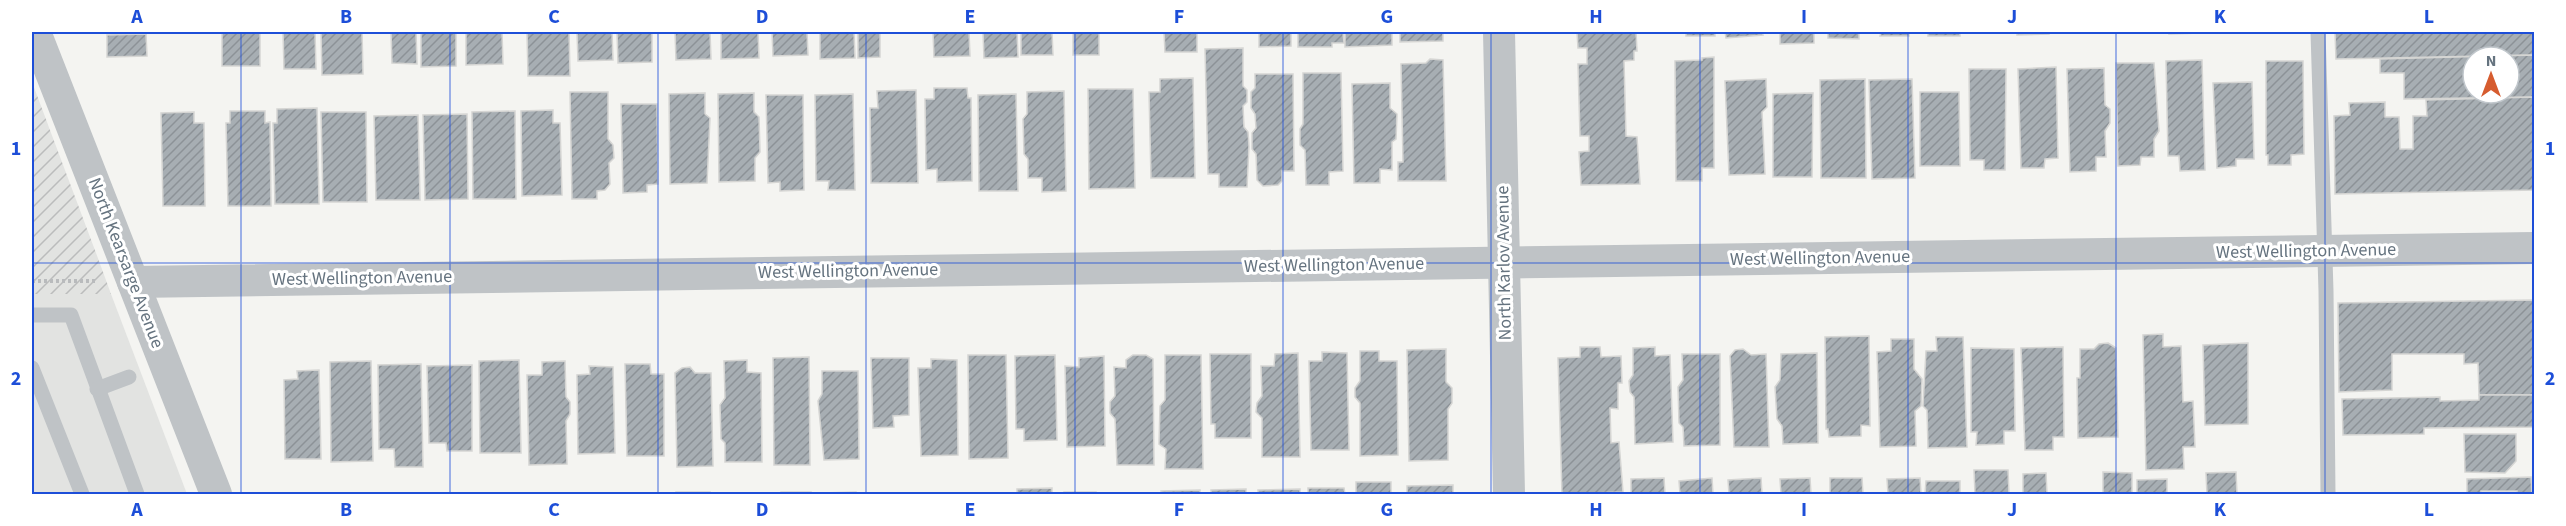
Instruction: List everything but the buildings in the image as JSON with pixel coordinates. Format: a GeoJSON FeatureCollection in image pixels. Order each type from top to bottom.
{"type":"FeatureCollection","features":[{"type":"Feature","properties":{"kind":"street","name":"North Kearsarge Avenue"},"geometry":{"type":"LineString","coordinates":[[35,32],[216,495]]}},
{"type":"Feature","properties":{"kind":"street","name":"North Karlov Avenue"},"geometry":{"type":"LineString","coordinates":[[1499,32],[1509,495]]}},
{"type":"Feature","properties":{"kind":"street","name":"West Wellington Avenue"},"geometry":{"type":"LineString","coordinates":[[133,282],[2535,248]]}},
{"type":"Feature","properties":{"kind":"lane"},"geometry":{"type":"LineString","coordinates":[[2318,32],[2325,251],[2328,495]]}},
{"type":"Feature","properties":{"kind":"lane"},"geometry":{"type":"LineString","coordinates":[[32,315],[71,315],[137,495]]}},
{"type":"Feature","properties":{"kind":"lane"},"geometry":{"type":"LineString","coordinates":[[32,368],[82,495]]}},
{"type":"Feature","properties":{"kind":"lane"},"geometry":{"type":"LineString","coordinates":[[97,388],[129,377]]}},
{"type":"Feature","properties":{"kind":"path"},"geometry":{"type":"LineString","coordinates":[[32,281],[100,281]]}},
{"type":"Feature","properties":{"kind":"shaded area"},"geometry":{"type":"Polygon","coordinates":[[[32,82],[99,261],[111,294],[32,294],[32,82]]]}},
{"type":"Feature","properties":{"kind":"shaded area"},"geometry":{"type":"Polygon","coordinates":[[[32,294],[111,294],[187,494],[32,494],[32,294]]]}}]}
